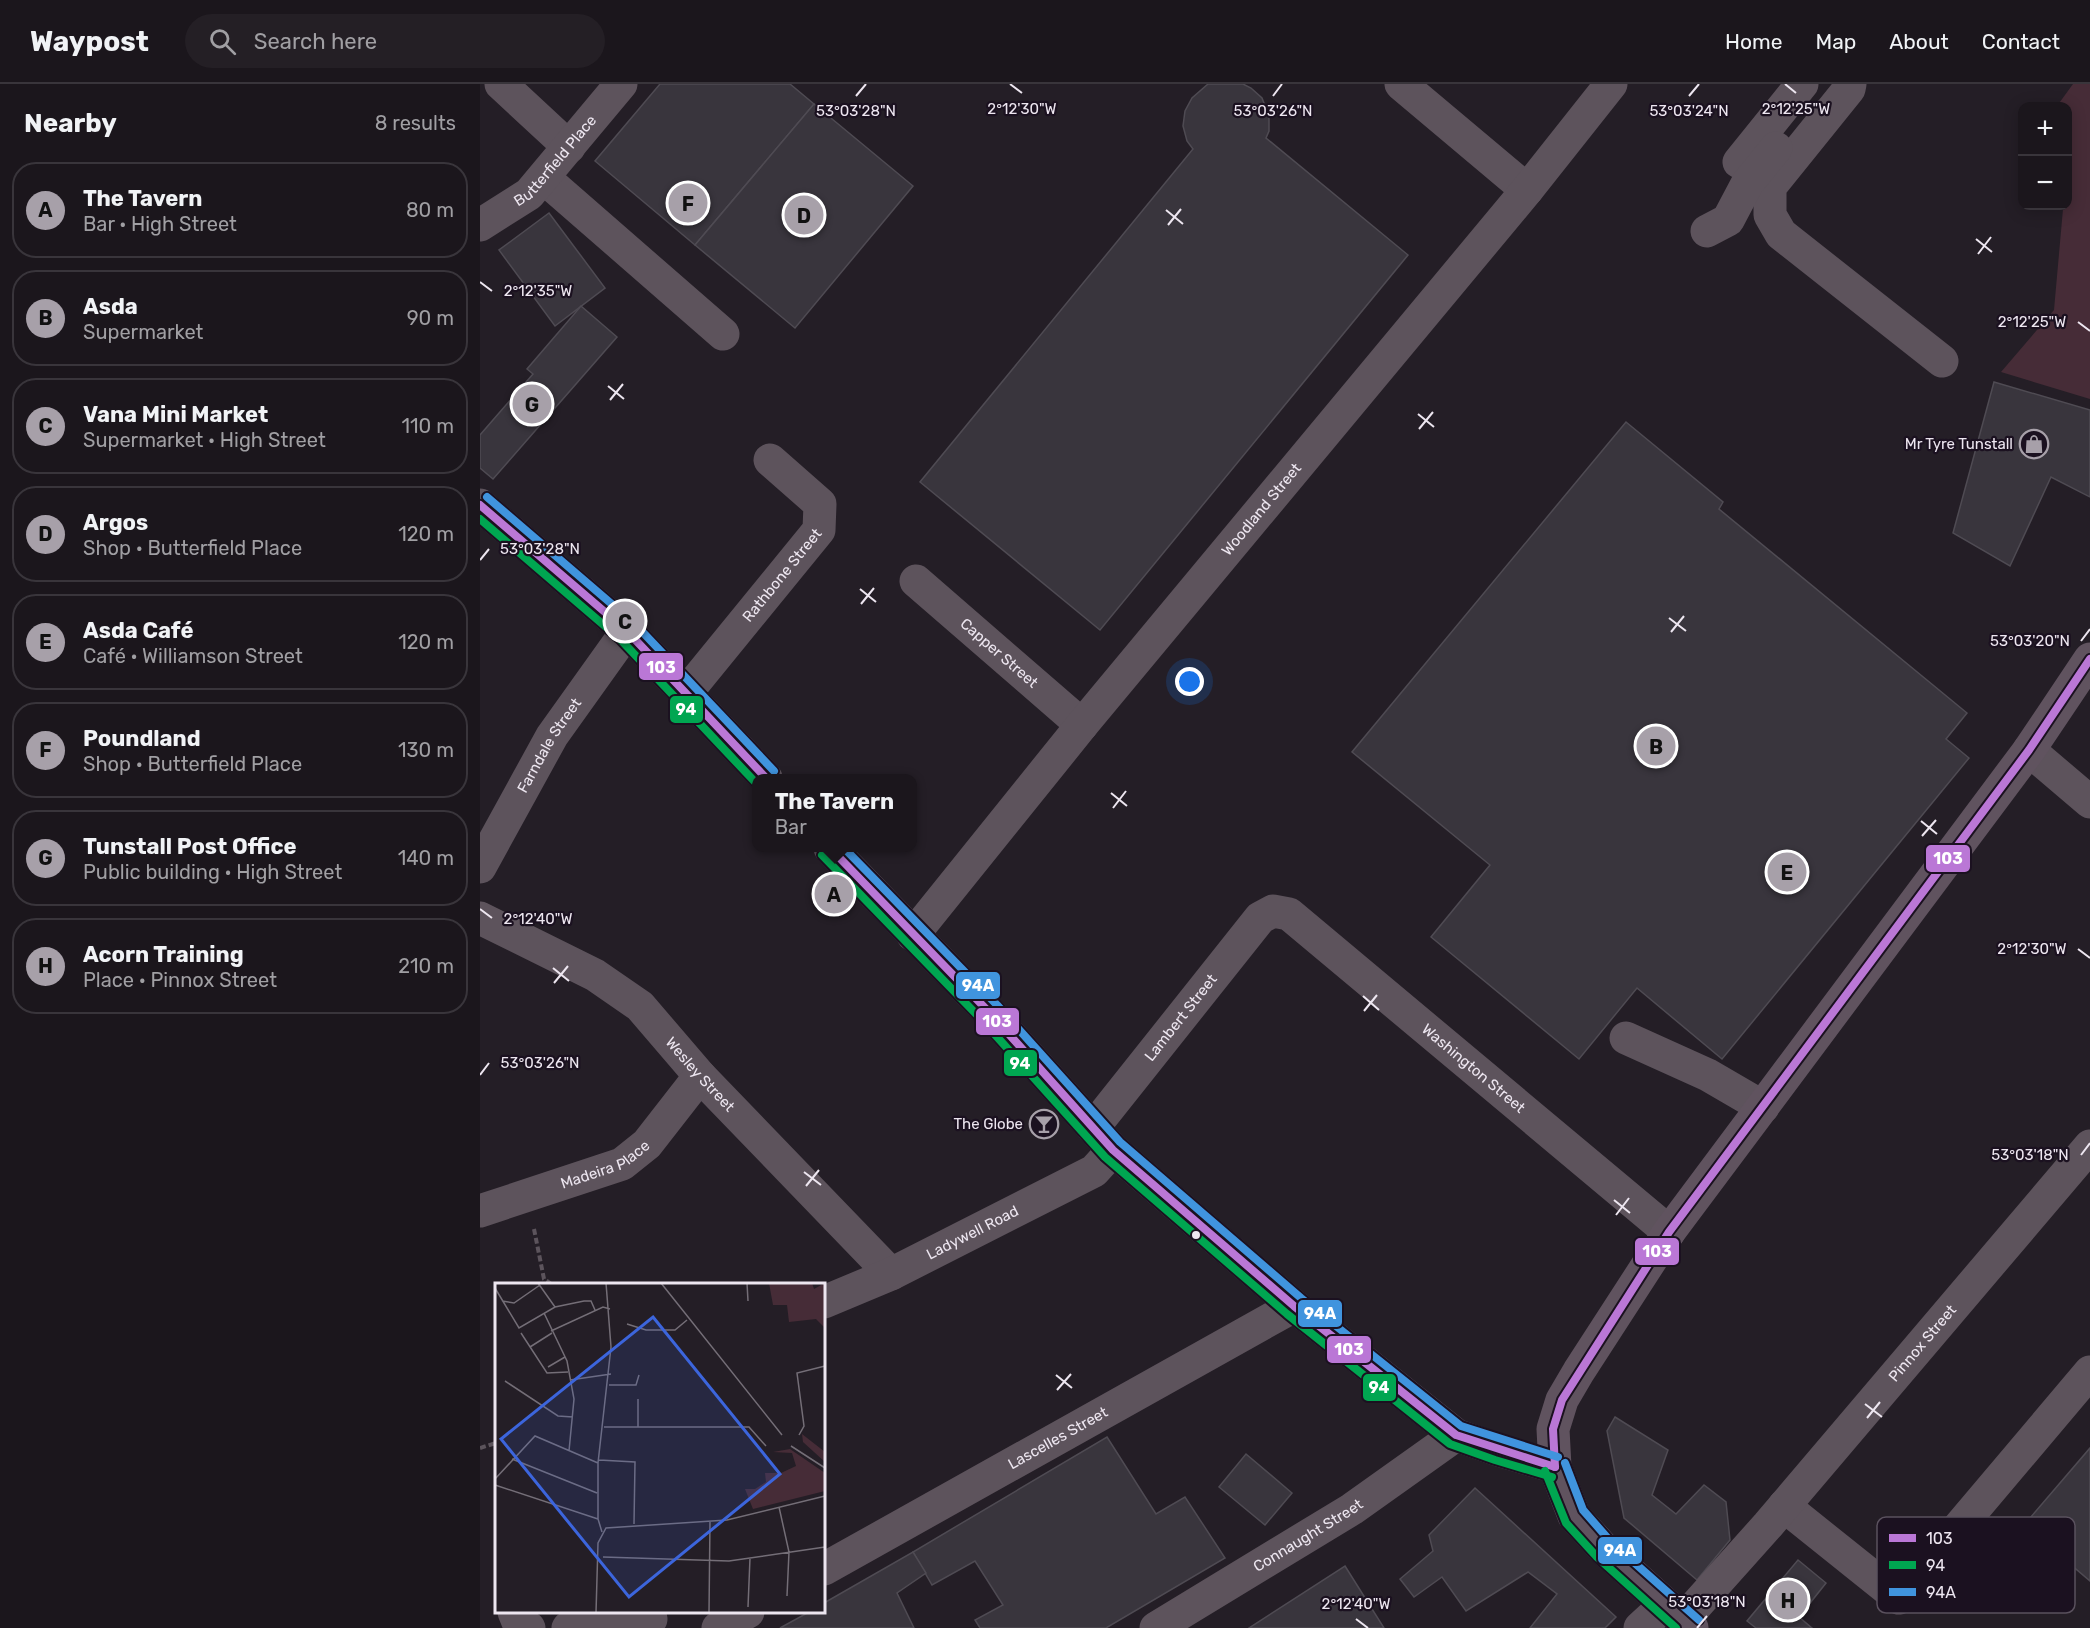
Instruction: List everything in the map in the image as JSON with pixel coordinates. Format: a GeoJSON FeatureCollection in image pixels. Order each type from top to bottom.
{"type":"FeatureCollection","features":[{"type":"Feature","properties":{"kind":"main road"},"geometry":{"type":"LineString","coordinates":[[1680,1618],[1604,1549],[1574,1516],[1555,1467],[1553,1429],[1562,1400],[1578,1371],[1669,1232],[2029,750],[2090,659]]}},
{"type":"Feature","properties":{"kind":"street"},"geometry":{"type":"LineString","coordinates":[[501,84],[569,147]]}},
{"type":"Feature","properties":{"kind":"street","name":"Butterfield Place"},"geometry":{"type":"LineString","coordinates":[[480,225],[529,194],[621,84]]}},
{"type":"Feature","properties":{"kind":"street"},"geometry":{"type":"LineString","coordinates":[[1401,84],[1527,190]]}},
{"type":"Feature","properties":{"kind":"street","name":"Woodland Street"},"geometry":{"type":"LineString","coordinates":[[913,935],[1082,725],[1527,190],[1611,84]]}},
{"type":"Feature","properties":{"kind":"street"},"geometry":{"type":"LineString","coordinates":[[1802,84],[1730,174],[1714,204],[1707,231],[1728,220],[1747,184],[1828,84]]}},
{"type":"Feature","properties":{"kind":"street"},"geometry":{"type":"LineString","coordinates":[[1850,84],[1849,89],[1770,187],[1770,215],[1781,234],[1942,361]]}},
{"type":"Feature","properties":{"kind":"street"},"geometry":{"type":"LineString","coordinates":[[544,178],[723,334]]}},
{"type":"Feature","properties":{"kind":"street","name":"Rathbone Street"},"geometry":{"type":"LineString","coordinates":[[686,693],[819,530],[820,504],[770,460]]}},
{"type":"Feature","properties":{"kind":"street"},"geometry":{"type":"LineString","coordinates":[[480,505],[627,631],[762,774]]}},
{"type":"Feature","properties":{"kind":"street","name":"Capper Street"},"geometry":{"type":"LineString","coordinates":[[916,581],[1082,725]]}},
{"type":"Feature","properties":{"kind":"street","name":"Farndale Street"},"geometry":{"type":"LineString","coordinates":[[480,867],[552,736],[627,631]]}},
{"type":"Feature","properties":{"kind":"street"},"geometry":{"type":"LineString","coordinates":[[2029,750],[2090,802]]}},
{"type":"Feature","properties":{"kind":"street"},"geometry":{"type":"LineString","coordinates":[[834,852],[989,1012],[1103,1139],[1294,1306],[1456,1435],[1555,1467]]}},
{"type":"Feature","properties":{"kind":"street","name":"Lambert Street"},"geometry":{"type":"LineString","coordinates":[[1103,1139],[1260,918],[1273,911]]}},
{"type":"Feature","properties":{"kind":"street","name":"Washington Street"},"geometry":{"type":"LineString","coordinates":[[1273,911],[1289,914],[1669,1232]]}},
{"type":"Feature","properties":{"kind":"street","name":"Wesley Street"},"geometry":{"type":"LineString","coordinates":[[480,918],[595,975],[640,1006],[700,1076],[891,1274]]}},
{"type":"Feature","properties":{"kind":"street"},"geometry":{"type":"LineString","coordinates":[[1626,1038],[1708,1076],[1763,1107]]}},
{"type":"Feature","properties":{"kind":"street","name":"Madeira Place"},"geometry":{"type":"LineString","coordinates":[[480,1211],[622,1164],[647,1144],[700,1076]]}},
{"type":"Feature","properties":{"kind":"street","name":"Ladywell Road"},"geometry":{"type":"LineString","coordinates":[[825,1302],[891,1274],[1094,1171],[1103,1139]]}},
{"type":"Feature","properties":{"kind":"street","name":"Pinnox Street"},"geometry":{"type":"LineString","coordinates":[[1640,1628],[1680,1618],[1711,1588],[1784,1506],[2090,1146]]}},
{"type":"Feature","properties":{"kind":"street","name":"Lascelles Street"},"geometry":{"type":"LineString","coordinates":[[825,1568],[1294,1306]]}},
{"type":"Feature","properties":{"kind":"street"},"geometry":{"type":"LineString","coordinates":[[1967,1517],[2090,1372]]}},
{"type":"Feature","properties":{"kind":"street","name":"Connaught Street"},"geometry":{"type":"LineString","coordinates":[[1156,1628],[1352,1509],[1456,1435]]}},
{"type":"Feature","properties":{"kind":"street"},"geometry":{"type":"LineString","coordinates":[[1784,1506],[1877,1580]]}},
{"type":"Feature","properties":{"kind":"street"},"geometry":{"type":"LineString","coordinates":[[515,1613],[520,1627],[529,1628]]}},
{"type":"Feature","properties":{"kind":"street"},"geometry":{"type":"LineString","coordinates":[[718,1628],[744,1613]]}},
{"type":"Feature","properties":{"kind":"street"},"geometry":{"type":"LineString","coordinates":[[568,1628],[651,1619]]}},
{"type":"Feature","properties":{"kind":"path"},"geometry":{"type":"LineString","coordinates":[[528,1196],[544,1279],[549,1283]]}},
{"type":"Feature","properties":{"kind":"path"},"geometry":{"type":"LineString","coordinates":[[480,1448],[495,1443]]}},
{"type":"Feature","properties":{"kind":"shaded area"},"geometry":{"type":"Polygon","coordinates":[[[2073,84],[2090,84],[2090,399],[2001,372],[2054,310],[2063,210],[2072,210],[2072,102],[2060,102],[2073,84]]]}},
{"type":"Feature","properties":{"kind":"building"},"geometry":{"type":"Polygon","coordinates":[[[660,84],[790,84],[814,104],[695,245],[595,161],[660,84]]]}},
{"type":"Feature","properties":{"kind":"building"},"geometry":{"type":"Polygon","coordinates":[[[1208,84],[1243,84],[1251,88],[1262,98],[1269,116],[1269,131],[1266,138],[1408,255],[1100,630],[920,482],[1193,149],[1187,141],[1183,126],[1185,111],[1192,98],[1208,84]]]}},
{"type":"Feature","properties":{"kind":"building"},"geometry":{"type":"Polygon","coordinates":[[[814,104],[913,186],[795,328],[695,245],[814,104]]]}},
{"type":"Feature","properties":{"kind":"building"},"geometry":{"type":"Polygon","coordinates":[[[549,213],[605,288],[555,326],[499,250],[549,213]]]}},
{"type":"Feature","properties":{"kind":"building"},"geometry":{"type":"Polygon","coordinates":[[[581,306],[617,337],[493,479],[480,468],[480,435],[533,374],[527,369],[581,306]]]}},
{"type":"Feature","properties":{"kind":"building","name":"Mr Tyre Tunstall"},"geometry":{"type":"Polygon","coordinates":[[[1994,382],[2090,410],[2090,497],[2051,477],[2010,566],[1953,533],[1994,382]]]}},
{"type":"Feature","properties":{"kind":"building"},"geometry":{"type":"Polygon","coordinates":[[[1626,422],[1723,502],[1719,509],[1967,713],[1946,739],[1969,758],[1722,1059],[1637,988],[1579,1059],[1431,937],[1490,865],[1352,752],[1626,422]]]}},
{"type":"Feature","properties":{"kind":"building"},"geometry":{"type":"Polygon","coordinates":[[[1615,1417],[1668,1450],[1652,1495],[1676,1514],[1704,1485],[1726,1502],[1730,1540],[1697,1580],[1624,1518],[1607,1431],[1615,1417]]]}},
{"type":"Feature","properties":{"kind":"building"},"geometry":{"type":"Polygon","coordinates":[[[1107,1437],[1156,1514],[1185,1497],[1225,1558],[1106,1628],[980,1628],[975,1620],[1003,1605],[975,1561],[932,1585],[913,1552],[1107,1437]]]}},
{"type":"Feature","properties":{"kind":"building"},"geometry":{"type":"Polygon","coordinates":[[[2090,1448],[2090,1581],[2075,1568],[2075,1517],[2031,1517],[2090,1448]]]}},
{"type":"Feature","properties":{"kind":"building"},"geometry":{"type":"Polygon","coordinates":[[[1246,1454],[1292,1493],[1265,1525],[1219,1487],[1246,1454]]]}},
{"type":"Feature","properties":{"kind":"building"},"geometry":{"type":"Polygon","coordinates":[[[1475,1488],[1616,1617],[1605,1628],[1530,1628],[1557,1594],[1528,1572],[1466,1611],[1442,1577],[1414,1597],[1400,1579],[1433,1551],[1429,1535],[1475,1488]]]}},
{"type":"Feature","properties":{"kind":"building"},"geometry":{"type":"Polygon","coordinates":[[[913,1552],[926,1573],[897,1593],[914,1628],[780,1628],[807,1613],[825,1613],[825,1602],[913,1552]]]}},
{"type":"Feature","properties":{"kind":"building"},"geometry":{"type":"Polygon","coordinates":[[[1798,1560],[1826,1583],[1799,1617],[1812,1628],[1756,1628],[1747,1621],[1798,1560]]]}},
{"type":"Feature","properties":{"kind":"building"},"geometry":{"type":"Polygon","coordinates":[[[1345,1566],[1384,1628],[1249,1628],[1345,1566]]]}},
{"type":"Feature","properties":{"kind":"transit line","name":"94A"},"geometry":{"type":"LineString","coordinates":[[487,497],[635,624],[774,771]]}},
{"type":"Feature","properties":{"kind":"transit line","name":"103"},"geometry":{"type":"LineString","coordinates":[[480,505],[627,631],[762,774]]}},
{"type":"Feature","properties":{"kind":"transit line","name":"94"},"geometry":{"type":"LineString","coordinates":[[480,519],[620,639],[752,779]]}},
{"type":"Feature","properties":{"kind":"transit line","name":"103"},"geometry":{"type":"LineString","coordinates":[[1555,1467],[1553,1429],[1562,1400],[1669,1232],[2029,750],[2090,659]]}},
{"type":"Feature","properties":{"kind":"transit line","name":"103"},"geometry":{"type":"LineString","coordinates":[[834,852],[989,1012],[1113,1150],[1294,1306],[1456,1435],[1555,1467]]}},
{"type":"Feature","properties":{"kind":"transit line","name":"94A"},"geometry":{"type":"LineString","coordinates":[[848,852],[997,1005],[1120,1142],[1301,1298],[1461,1426],[1558,1457]]}},
{"type":"Feature","properties":{"kind":"transit line","name":"94"},"geometry":{"type":"LineString","coordinates":[[822,855],[981,1019],[1105,1157],[1287,1314],[1450,1444],[1552,1477]]}},
{"type":"Feature","properties":{"kind":"transit line","name":"94A"},"geometry":{"type":"LineString","coordinates":[[1565,1463],[1583,1510],[1611,1542],[1699,1620]]}},
{"type":"Feature","properties":{"kind":"transit line","name":"94"},"geometry":{"type":"LineString","coordinates":[[1545,1471],[1566,1523],[1597,1557],[1676,1628]]}},
{"type":"Feature","properties":{"kind":"place","name":"Poundland"},"geometry":{"type":"Point","coordinates":[688,203]}},
{"type":"Feature","properties":{"kind":"place","name":"Argos"},"geometry":{"type":"Point","coordinates":[804,215]}},
{"type":"Feature","properties":{"kind":"place","name":"Tunstall Post Office"},"geometry":{"type":"Point","coordinates":[532,404]}},
{"type":"Feature","properties":{"kind":"place","name":"Mr Tyre Tunstall"},"geometry":{"type":"Point","coordinates":[2034,444]}},
{"type":"Feature","properties":{"kind":"place","name":"Vana Mini Market"},"geometry":{"type":"Point","coordinates":[625,621]}},
{"type":"Feature","properties":{"kind":"place","name":"Asda"},"geometry":{"type":"Point","coordinates":[1656,746]}},
{"type":"Feature","properties":{"kind":"place","name":"Asda Café"},"geometry":{"type":"Point","coordinates":[1787,872]}},
{"type":"Feature","properties":{"kind":"place","name":"The Tavern"},"geometry":{"type":"Point","coordinates":[834,894]}},
{"type":"Feature","properties":{"kind":"place","name":"The Globe"},"geometry":{"type":"Point","coordinates":[1044,1124]}},
{"type":"Feature","properties":{"kind":"place","name":"Acorn Training"},"geometry":{"type":"Point","coordinates":[1788,1600]}}]}
